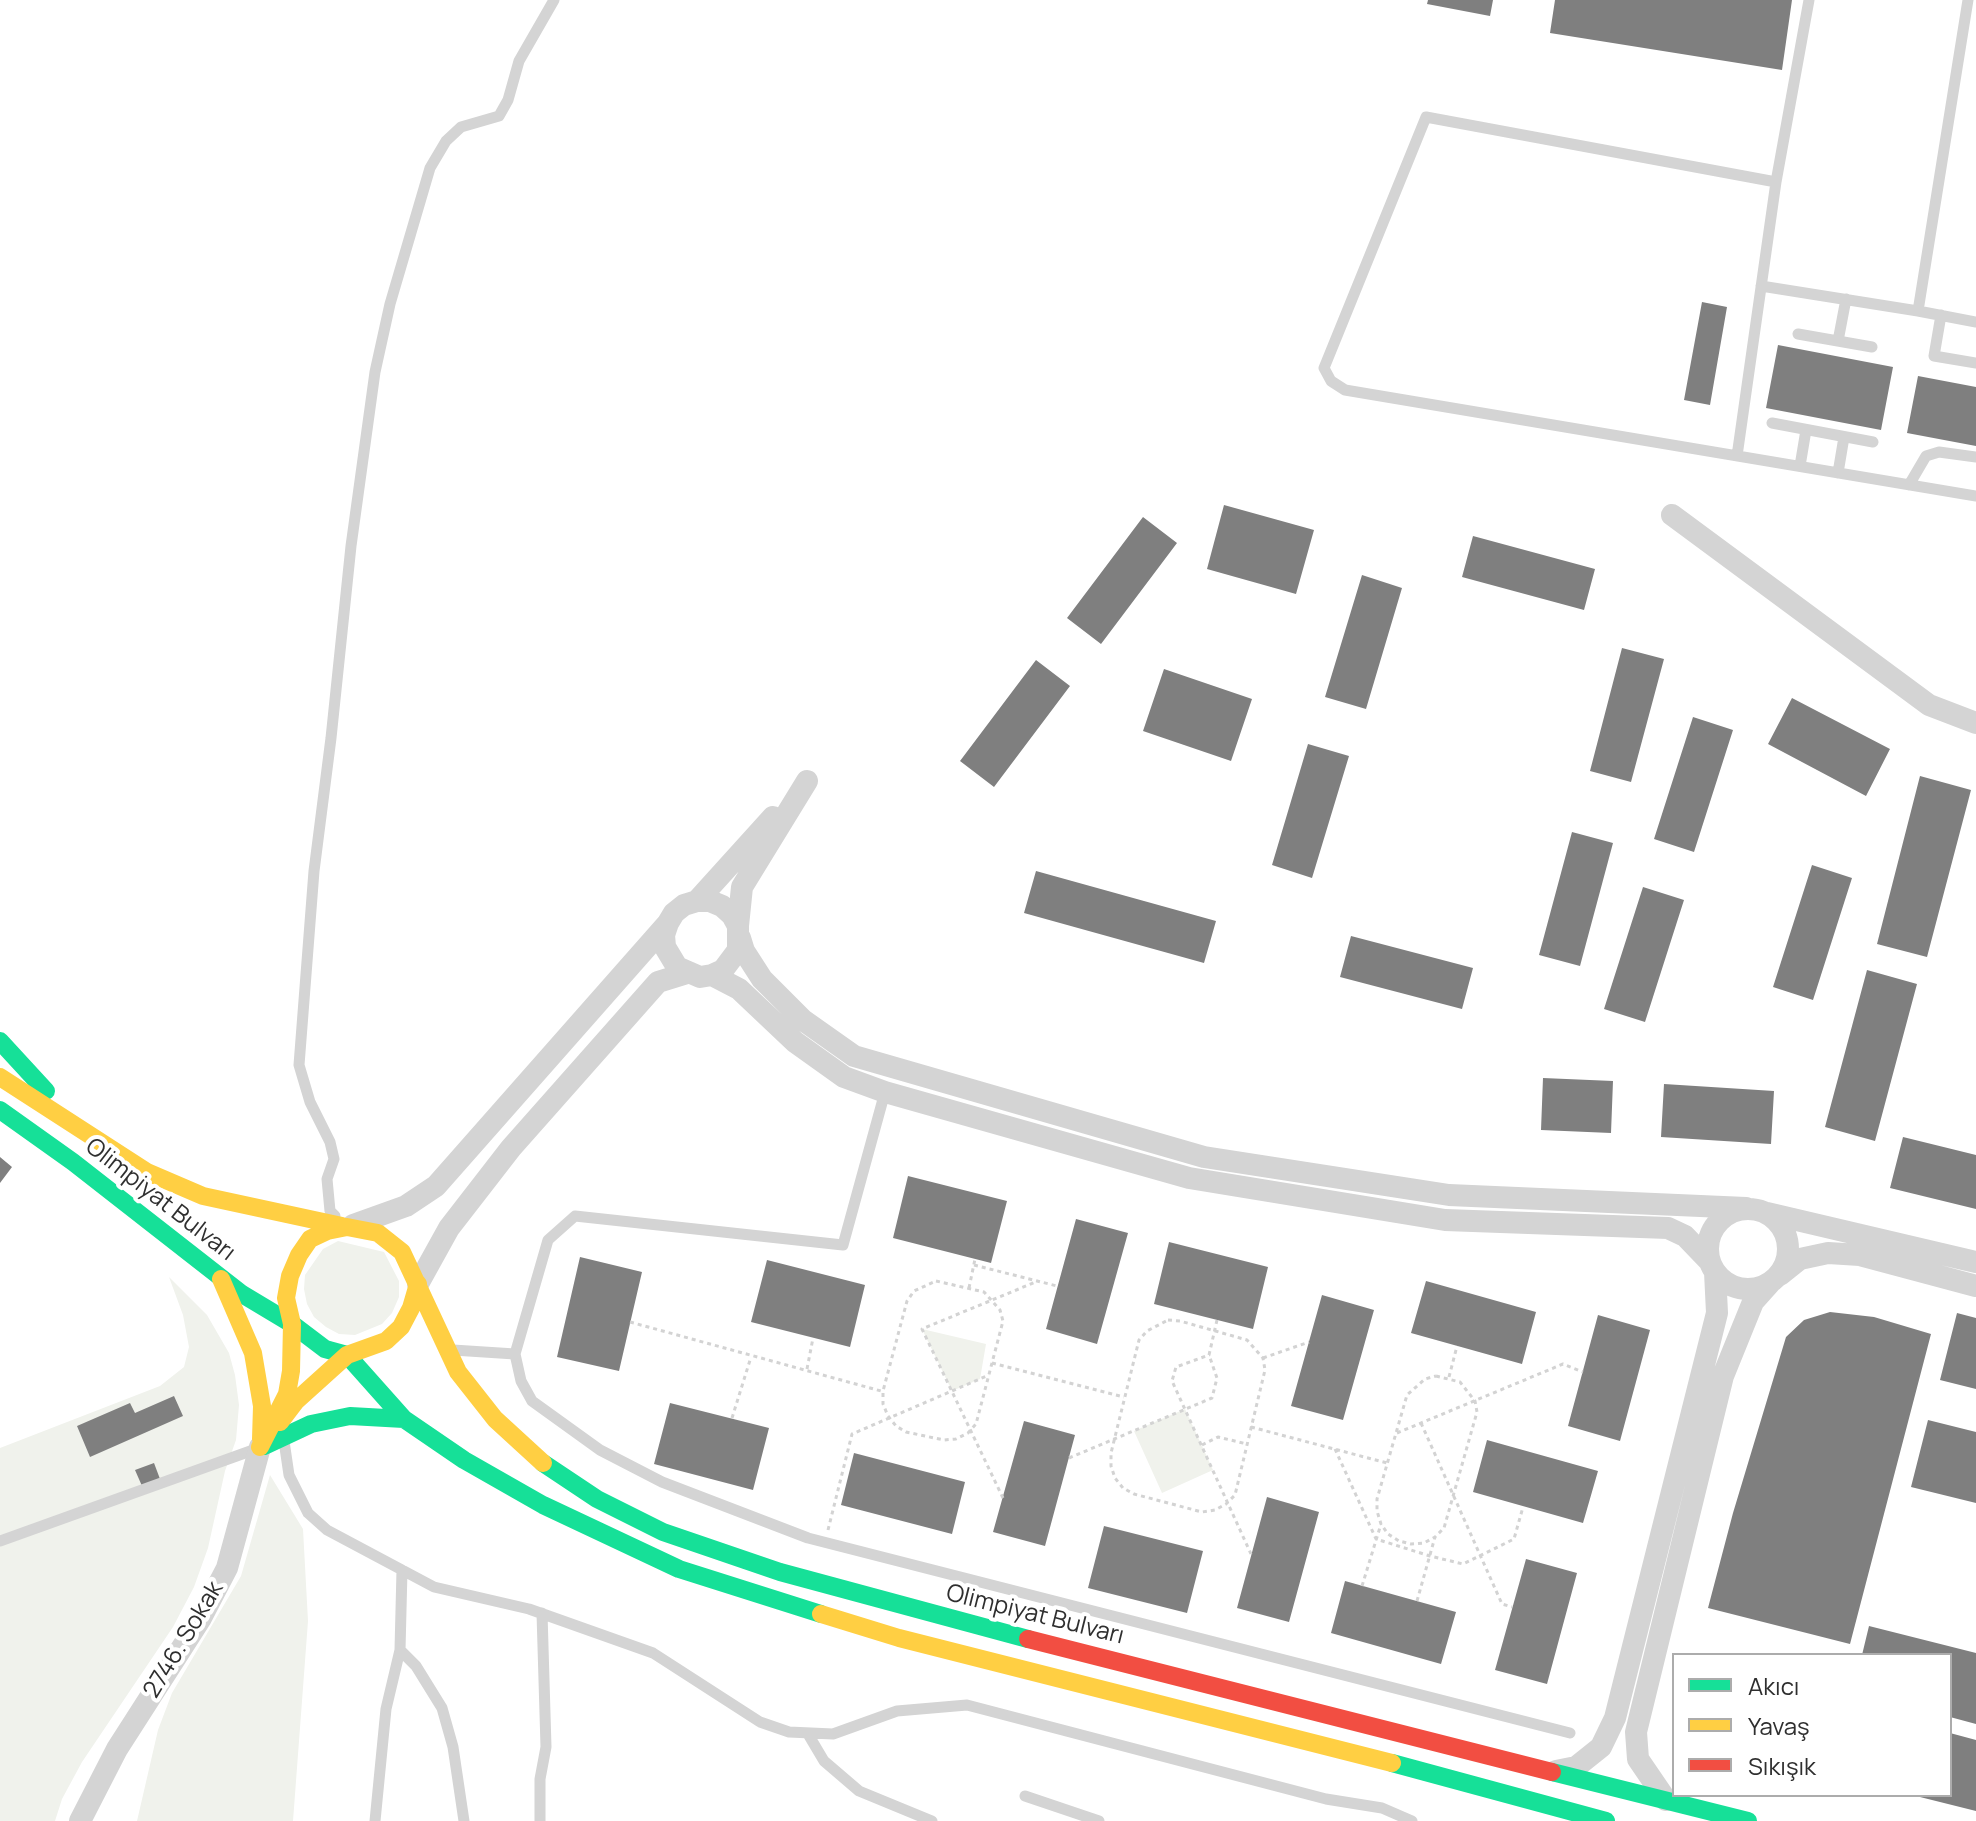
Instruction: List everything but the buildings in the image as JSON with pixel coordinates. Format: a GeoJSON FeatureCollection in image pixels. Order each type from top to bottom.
{"type":"FeatureCollection","features":[{"type":"Feature","properties":{"kind":"main road"},"geometry":{"type":"LineString","coordinates":[[0,1041],[78,1127]]}},
{"type":"Feature","properties":{"kind":"main road","name":"Olimpiyat Bulvarı"},"geometry":{"type":"LineString","coordinates":[[0,1077],[147,1172],[203,1196],[347,1227]]}},
{"type":"Feature","properties":{"kind":"main road","name":"Olimpiyat Bulvarı"},"geometry":{"type":"LineString","coordinates":[[0,1110],[73,1162],[242,1294],[292,1324]]}},
{"type":"Feature","properties":{"kind":"main road"},"geometry":{"type":"LineString","coordinates":[[347,1227],[378,1233],[392,1241],[402,1252],[418,1284],[401,1327],[386,1341],[347,1355],[296,1401],[260,1447],[287,1394],[292,1324],[286,1298],[290,1276],[299,1255],[310,1239],[347,1227]]}},
{"type":"Feature","properties":{"kind":"main road"},"geometry":{"type":"LineString","coordinates":[[220,1277],[243,1326],[259,1381],[262,1406],[260,1447]]}},
{"type":"Feature","properties":{"kind":"main road","name":"Olimpiyat Bulvarı"},"geometry":{"type":"LineString","coordinates":[[418,1284],[458,1372],[495,1419],[536,1458],[597,1499],[663,1532],[780,1572],[881,1600],[1239,1694],[1748,1821]]}},
{"type":"Feature","properties":{"kind":"main road"},"geometry":{"type":"LineString","coordinates":[[292,1324],[325,1349],[347,1355],[404,1419],[464,1460],[543,1505],[679,1569],[899,1638],[1319,1743],[1606,1821]]}},
{"type":"Feature","properties":{"kind":"main road"},"geometry":{"type":"LineString","coordinates":[[260,1447],[311,1424],[350,1416],[404,1419]]}},
{"type":"Feature","properties":{"kind":"street"},"geometry":{"type":"LineString","coordinates":[[1672,515],[1929,705],[1976,723]]}},
{"type":"Feature","properties":{"kind":"street"},"geometry":{"type":"LineString","coordinates":[[668,923],[664,935],[665,947],[670,958],[687,973],[700,977],[712,975],[732,962],[738,950],[742,887],[807,781],[697,901]]}},
{"type":"Feature","properties":{"kind":"street"},"geometry":{"type":"LineString","coordinates":[[347,1227],[406,1206],[436,1186],[674,913],[684,905],[710,901],[732,915],[744,951],[762,979],[803,1020],[854,1056],[1204,1157],[1449,1195],[1756,1210],[1976,1262]]}},
{"type":"Feature","properties":{"kind":"street"},"geometry":{"type":"LineString","coordinates":[[418,1284],[449,1228],[511,1148],[658,982],[687,973]]}},
{"type":"Feature","properties":{"kind":"street"},"geometry":{"type":"LineString","coordinates":[[712,975],[739,989],[795,1042],[844,1077],[885,1092],[1189,1178],[1445,1220],[1668,1228],[1685,1236],[1712,1267],[1734,1287],[1746,1290],[1774,1280],[1788,1254],[1788,1241],[1776,1220],[1756,1210],[1724,1216],[1715,1225],[1707,1249],[1712,1267],[1717,1313],[1615,1718],[1601,1747],[1576,1767],[1551,1772]]}},
{"type":"Feature","properties":{"kind":"street"},"geometry":{"type":"LineString","coordinates":[[1666,1800],[1638,1759],[1636,1732],[1723,1376],[1753,1302],[1800,1259],[1828,1253],[1860,1255],[1976,1286]]}},
{"type":"Feature","properties":{"kind":"street","name":"2746. Sokak"},"geometry":{"type":"LineString","coordinates":[[80,1821],[117,1749],[201,1618],[227,1568],[260,1447]]}},
{"type":"Feature","properties":{"kind":"lane"},"geometry":{"type":"LineString","coordinates":[[347,1227],[330,1211],[327,1179],[334,1159],[330,1142],[310,1102],[299,1065],[314,871],[352,532],[375,372],[390,304],[430,168],[446,141],[461,127],[499,116],[508,100],[519,61],[554,0]]}},
{"type":"Feature","properties":{"kind":"lane"},"geometry":{"type":"LineString","coordinates":[[1737,456],[1776,182],[1809,0]]}},
{"type":"Feature","properties":{"kind":"lane"},"geometry":{"type":"LineString","coordinates":[[1918,311],[1968,0]]}},
{"type":"Feature","properties":{"kind":"lane"},"geometry":{"type":"LineString","coordinates":[[1776,182],[1426,117],[1324,368],[1331,381],[1345,390],[1976,496]]}},
{"type":"Feature","properties":{"kind":"lane"},"geometry":{"type":"LineString","coordinates":[[1761,286],[1976,322]]}},
{"type":"Feature","properties":{"kind":"lane"},"geometry":{"type":"LineString","coordinates":[[1838,341],[1846,299]]}},
{"type":"Feature","properties":{"kind":"lane"},"geometry":{"type":"LineString","coordinates":[[1941,315],[1934,356],[1976,363]]}},
{"type":"Feature","properties":{"kind":"lane"},"geometry":{"type":"LineString","coordinates":[[1798,334],[1872,347]]}},
{"type":"Feature","properties":{"kind":"lane"},"geometry":{"type":"LineString","coordinates":[[1772,423],[1873,442]]}},
{"type":"Feature","properties":{"kind":"lane"},"geometry":{"type":"LineString","coordinates":[[1800,466],[1806,430]]}},
{"type":"Feature","properties":{"kind":"lane"},"geometry":{"type":"LineString","coordinates":[[1838,473],[1844,437]]}},
{"type":"Feature","properties":{"kind":"lane"},"geometry":{"type":"LineString","coordinates":[[1909,485],[1926,456],[1939,452],[1976,457]]}},
{"type":"Feature","properties":{"kind":"lane"},"geometry":{"type":"LineString","coordinates":[[885,1092],[843,1245],[575,1216],[548,1240],[515,1354],[521,1381],[532,1401],[600,1450],[662,1482],[825,1542],[1570,1733]]}},
{"type":"Feature","properties":{"kind":"lane"},"geometry":{"type":"LineString","coordinates":[[448,1350],[515,1354]]}},
{"type":"Feature","properties":{"kind":"lane"},"geometry":{"type":"LineString","coordinates":[[283,1437],[289,1475],[308,1513],[327,1530],[434,1587],[542,1613],[653,1653],[760,1722],[789,1732],[833,1734],[897,1711],[967,1705],[1326,1799],[1382,1808],[1412,1821]]}},
{"type":"Feature","properties":{"kind":"lane"},"geometry":{"type":"LineString","coordinates":[[0,1541],[260,1447]]}},
{"type":"Feature","properties":{"kind":"lane"},"geometry":{"type":"LineString","coordinates":[[375,1821],[386,1709],[400,1650],[402,1570]]}},
{"type":"Feature","properties":{"kind":"lane"},"geometry":{"type":"LineString","coordinates":[[540,1821],[540,1779],[546,1747],[542,1613]]}},
{"type":"Feature","properties":{"kind":"lane"},"geometry":{"type":"LineString","coordinates":[[400,1650],[416,1666],[442,1708],[453,1747],[464,1821]]}},
{"type":"Feature","properties":{"kind":"lane"},"geometry":{"type":"LineString","coordinates":[[808,1734],[824,1761],[859,1791],[932,1821]]}},
{"type":"Feature","properties":{"kind":"lane"},"geometry":{"type":"LineString","coordinates":[[1025,1796],[1099,1821]]}},
{"type":"Feature","properties":{"kind":"path"},"geometry":{"type":"LineString","coordinates":[[969,1288],[975,1259]]}},
{"type":"Feature","properties":{"kind":"path"},"geometry":{"type":"LineString","coordinates":[[974,1265],[1057,1286]]}},
{"type":"Feature","properties":{"kind":"path"},"geometry":{"type":"LineString","coordinates":[[936,1281],[969,1288],[984,1292],[994,1300],[1003,1321],[976,1424],[956,1439],[944,1440],[906,1432],[889,1418],[883,1404],[883,1391],[907,1301],[914,1291],[936,1281]]}},
{"type":"Feature","properties":{"kind":"path"},"geometry":{"type":"LineString","coordinates":[[1003,1498],[922,1329],[1038,1281]]}},
{"type":"Feature","properties":{"kind":"path"},"geometry":{"type":"LineString","coordinates":[[1168,1320],[1215,1331],[1247,1340],[1263,1358],[1265,1370],[1235,1495],[1215,1510],[1202,1512],[1134,1494],[1123,1488],[1111,1466],[1139,1340],[1147,1331],[1168,1320]]}},
{"type":"Feature","properties":{"kind":"path"},"geometry":{"type":"LineString","coordinates":[[1069,1458],[1212,1398],[1217,1378],[1209,1355],[1217,1320]]}},
{"type":"Feature","properties":{"kind":"path"},"geometry":{"type":"LineString","coordinates":[[630,1322],[883,1391]]}},
{"type":"Feature","properties":{"kind":"path"},"geometry":{"type":"LineString","coordinates":[[807,1370],[813,1338]]}},
{"type":"Feature","properties":{"kind":"path"},"geometry":{"type":"LineString","coordinates":[[1263,1358],[1309,1342]]}},
{"type":"Feature","properties":{"kind":"path"},"geometry":{"type":"LineString","coordinates":[[1449,1377],[1457,1346]]}},
{"type":"Feature","properties":{"kind":"path"},"geometry":{"type":"LineString","coordinates":[[732,1418],[752,1355]]}},
{"type":"Feature","properties":{"kind":"path"},"geometry":{"type":"LineString","coordinates":[[1209,1355],[1176,1367],[1172,1381],[1251,1554]]}},
{"type":"Feature","properties":{"kind":"path"},"geometry":{"type":"LineString","coordinates":[[992,1363],[1125,1397]]}},
{"type":"Feature","properties":{"kind":"path"},"geometry":{"type":"LineString","coordinates":[[1396,1433],[1563,1364],[1583,1372]]}},
{"type":"Feature","properties":{"kind":"path"},"geometry":{"type":"LineString","coordinates":[[825,1542],[852,1434],[989,1375]]}},
{"type":"Feature","properties":{"kind":"path"},"geometry":{"type":"LineString","coordinates":[[1436,1376],[1449,1377],[1460,1382],[1475,1401],[1477,1412],[1444,1528],[1424,1543],[1399,1541],[1388,1534],[1381,1524],[1377,1499],[1407,1395],[1415,1385],[1436,1376]]}},
{"type":"Feature","properties":{"kind":"path"},"geometry":{"type":"LineString","coordinates":[[1421,1423],[1502,1604],[1512,1607]]}},
{"type":"Feature","properties":{"kind":"path"},"geometry":{"type":"LineString","coordinates":[[1251,1427],[1387,1463]]}},
{"type":"Feature","properties":{"kind":"path"},"geometry":{"type":"LineString","coordinates":[[1201,1445],[1218,1437],[1247,1444]]}},
{"type":"Feature","properties":{"kind":"path"},"geometry":{"type":"LineString","coordinates":[[1335,1449],[1376,1539],[1430,1556],[1463,1564],[1514,1539],[1523,1507]]}},
{"type":"Feature","properties":{"kind":"path"},"geometry":{"type":"LineString","coordinates":[[1362,1586],[1381,1524]]}},
{"type":"Feature","properties":{"kind":"path"},"geometry":{"type":"LineString","coordinates":[[1417,1601],[1435,1537]]}},
{"type":"Feature","properties":{"kind":"shaded area"},"geometry":{"type":"Polygon","coordinates":[[[338,1241],[384,1252],[399,1281],[399,1297],[392,1313],[382,1324],[355,1335],[339,1334],[314,1317],[304,1289],[305,1275],[323,1249],[338,1241]]]}},
{"type":"Feature","properties":{"kind":"shaded area"},"geometry":{"type":"Polygon","coordinates":[[[169,1277],[207,1315],[229,1353],[235,1375],[239,1405],[236,1440],[225,1471],[208,1548],[194,1587],[173,1627],[82,1762],[62,1799],[55,1821],[0,1821],[0,1448],[160,1386],[184,1367],[189,1347],[183,1315],[169,1277]]]}},
{"type":"Feature","properties":{"kind":"shaded area"},"geometry":{"type":"Polygon","coordinates":[[[922,1329],[986,1344],[980,1379],[952,1391],[922,1329]]]}},
{"type":"Feature","properties":{"kind":"shaded area"},"geometry":{"type":"Polygon","coordinates":[[[1185,1409],[1213,1470],[1162,1493],[1134,1431],[1185,1409]]]}},
{"type":"Feature","properties":{"kind":"shaded area"},"geometry":{"type":"Polygon","coordinates":[[[270,1475],[303,1529],[308,1621],[293,1821],[137,1821],[158,1730],[172,1693],[241,1576],[270,1475]]]}},
{"type":"Feature","properties":{"kind":"traffic: fast"},"geometry":{"type":"LineString","coordinates":[[0,1041],[46,1091]]}},
{"type":"Feature","properties":{"kind":"traffic: fast"},"geometry":{"type":"LineString","coordinates":[[0,1110],[73,1162],[242,1294],[292,1324],[325,1349],[347,1355]]}},
{"type":"Feature","properties":{"kind":"traffic: fast"},"geometry":{"type":"LineString","coordinates":[[347,1355],[404,1419],[464,1460],[543,1505],[679,1569],[821,1614]]}},
{"type":"Feature","properties":{"kind":"traffic: fast"},"geometry":{"type":"LineString","coordinates":[[264,1446],[311,1424],[350,1416],[404,1419]]}},
{"type":"Feature","properties":{"kind":"traffic: fast"},"geometry":{"type":"LineString","coordinates":[[543,1463],[597,1499],[663,1532],[780,1572],[1028,1639]]}},
{"type":"Feature","properties":{"kind":"traffic: fast"},"geometry":{"type":"LineString","coordinates":[[1392,1763],[1606,1821]]}},
{"type":"Feature","properties":{"kind":"traffic: fast"},"geometry":{"type":"LineString","coordinates":[[1552,1772],[1748,1821]]}},
{"type":"Feature","properties":{"kind":"traffic: slow"},"geometry":{"type":"LineString","coordinates":[[0,1077],[147,1172],[203,1196],[342,1226]]}},
{"type":"Feature","properties":{"kind":"traffic: slow"},"geometry":{"type":"LineString","coordinates":[[260,1447],[287,1394],[292,1324],[286,1298],[290,1276],[310,1239],[347,1227],[378,1233],[402,1252],[458,1372],[495,1419],[543,1463]]}},
{"type":"Feature","properties":{"kind":"traffic: slow"},"geometry":{"type":"LineString","coordinates":[[221,1279],[253,1353],[262,1406],[261,1439]]}},
{"type":"Feature","properties":{"kind":"traffic: slow"},"geometry":{"type":"LineString","coordinates":[[280,1422],[296,1401],[347,1355],[386,1341],[401,1327],[418,1284]]}},
{"type":"Feature","properties":{"kind":"traffic: slow"},"geometry":{"type":"LineString","coordinates":[[821,1614],[899,1638],[1392,1763]]}},
{"type":"Feature","properties":{"kind":"traffic: jam"},"geometry":{"type":"LineString","coordinates":[[1028,1639],[1552,1772]]}}]}
